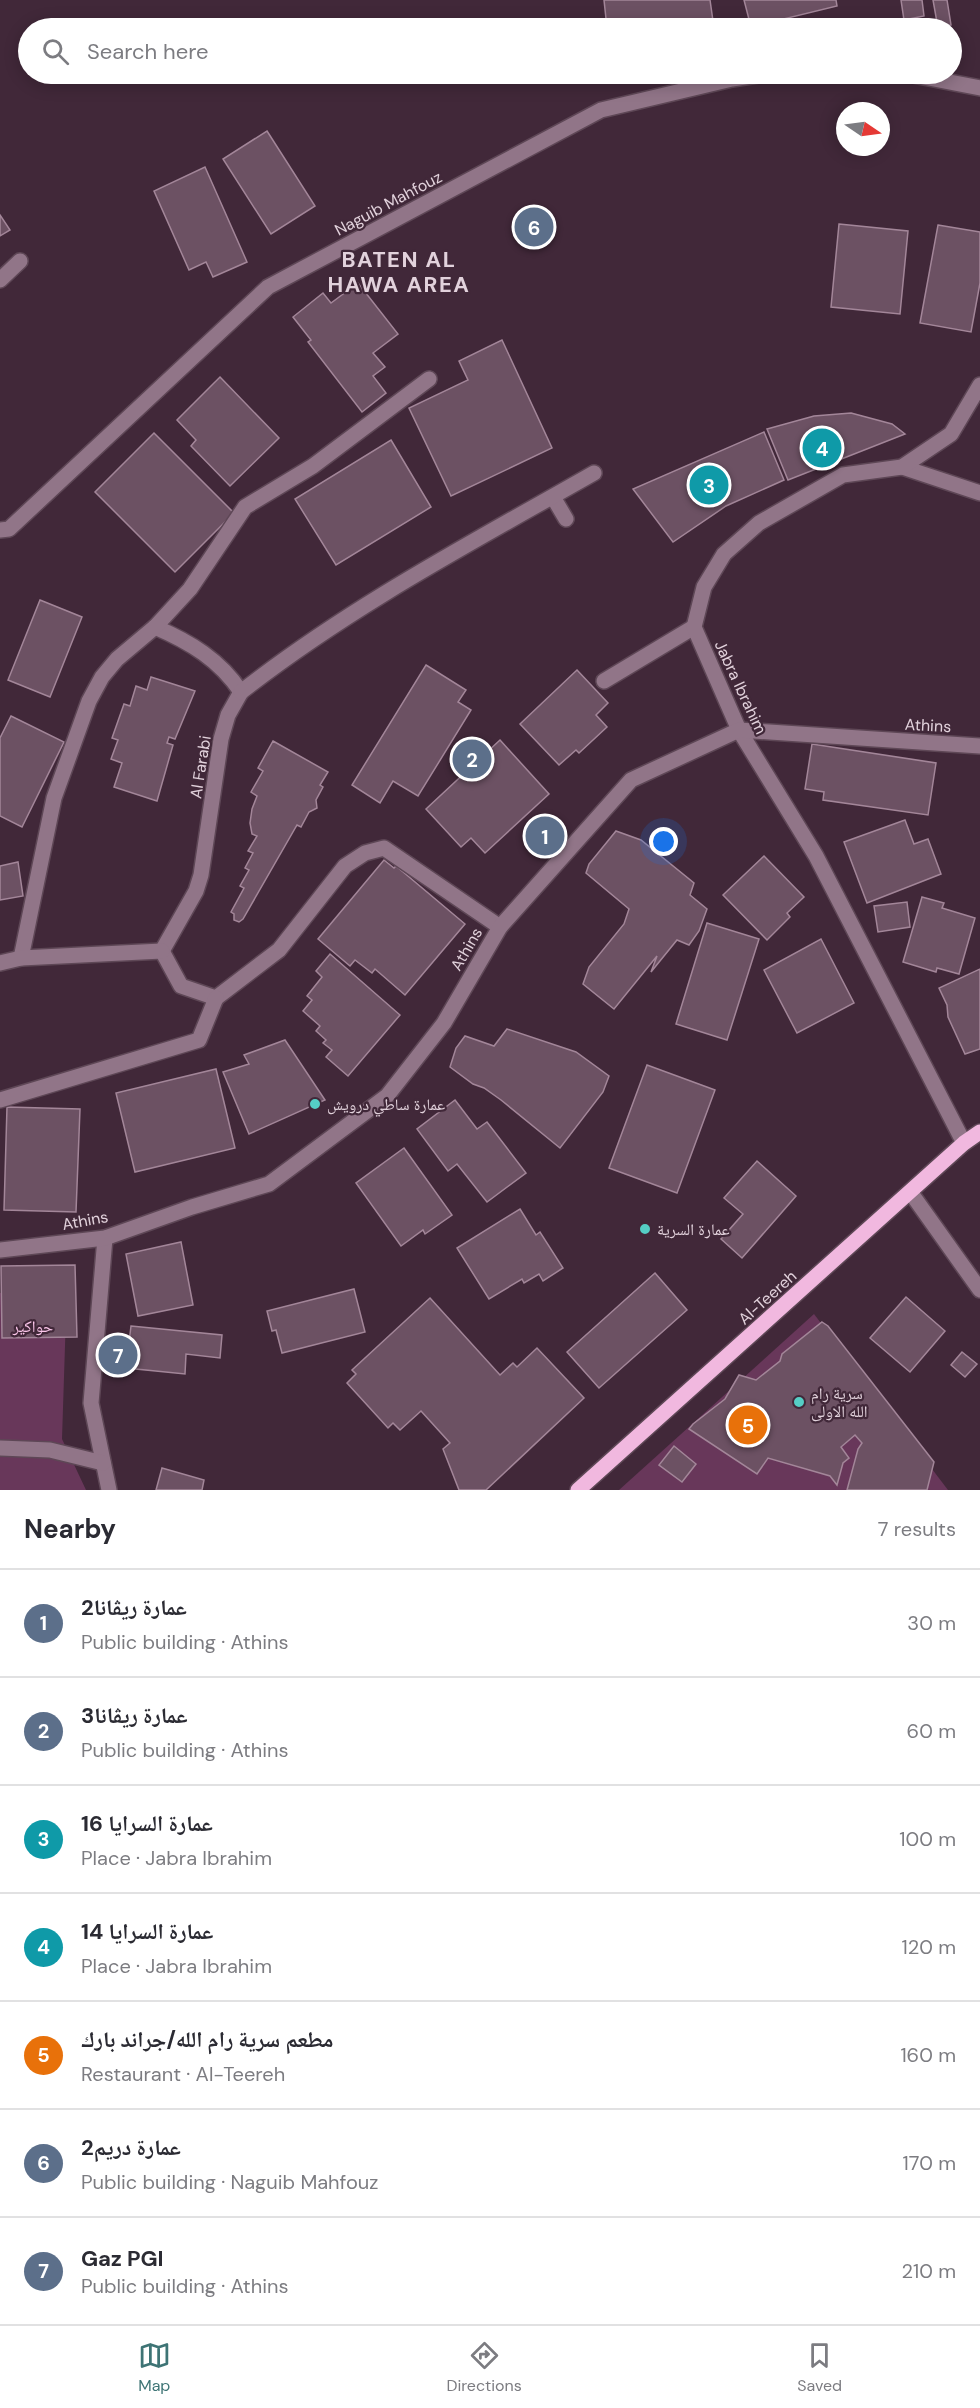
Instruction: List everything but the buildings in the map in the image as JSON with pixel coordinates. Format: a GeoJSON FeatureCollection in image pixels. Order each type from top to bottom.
{"type":"FeatureCollection","features":[{"type":"Feature","properties":{"kind":"main road","name":"Al-Teereh"},"geometry":{"type":"LineString","coordinates":[[578,1490],[964,1143],[980,1132]]}},
{"type":"Feature","properties":{"kind":"street","name":"Naguib Mahfouz"},"geometry":{"type":"LineString","coordinates":[[0,530],[9,528],[268,287],[601,110],[711,84]]}},
{"type":"Feature","properties":{"kind":"street"},"geometry":{"type":"LineString","coordinates":[[959,84],[980,88]]}},
{"type":"Feature","properties":{"kind":"street"},"geometry":{"type":"LineString","coordinates":[[0,280],[20,261]]}},
{"type":"Feature","properties":{"kind":"street"},"geometry":{"type":"LineString","coordinates":[[21,958],[54,798],[89,701],[102,677],[117,659],[155,627],[190,589],[245,507],[313,465],[429,379]]}},
{"type":"Feature","properties":{"kind":"street"},"geometry":{"type":"LineString","coordinates":[[902,467],[951,434],[980,385]]}},
{"type":"Feature","properties":{"kind":"street"},"geometry":{"type":"LineString","coordinates":[[604,681],[694,627],[704,587],[724,554],[759,523],[843,475],[902,467],[980,493]]}},
{"type":"Feature","properties":{"kind":"street"},"geometry":{"type":"LineString","coordinates":[[155,627],[210,657],[241,692],[282,660],[372,600],[594,473]]}},
{"type":"Feature","properties":{"kind":"street"},"geometry":{"type":"LineString","coordinates":[[553,496],[566,519]]}},
{"type":"Feature","properties":{"kind":"street","name":"Jabra Ibrahim"},"geometry":{"type":"LineString","coordinates":[[694,627],[739,730],[816,856],[964,1143]]}},
{"type":"Feature","properties":{"kind":"street","name":"Al Farabi"},"geometry":{"type":"LineString","coordinates":[[162,951],[187,909],[201,875],[221,739],[228,715],[241,692]]}},
{"type":"Feature","properties":{"kind":"street","name":"Athins"},"geometry":{"type":"LineString","coordinates":[[0,1250],[105,1238],[192,1207],[269,1184],[387,1096],[444,1023],[500,927],[631,780],[739,730],[980,746]]}},
{"type":"Feature","properties":{"kind":"street"},"geometry":{"type":"LineString","coordinates":[[0,1100],[199,1040],[216,998],[279,950],[345,866],[365,853],[384,848],[500,927]]}},
{"type":"Feature","properties":{"kind":"street"},"geometry":{"type":"LineString","coordinates":[[0,963],[21,958],[162,951],[181,986],[216,998]]}},
{"type":"Feature","properties":{"kind":"street"},"geometry":{"type":"LineString","coordinates":[[911,1193],[980,1290]]}},
{"type":"Feature","properties":{"kind":"street"},"geometry":{"type":"LineString","coordinates":[[105,1238],[91,1403],[109,1490]]}},
{"type":"Feature","properties":{"kind":"street"},"geometry":{"type":"LineString","coordinates":[[0,1448],[50,1450],[103,1463]]}},
{"type":"Feature","properties":{"kind":"green space","name":"حواكير"},"geometry":{"type":"Polygon","coordinates":[[[67,1284],[62,1439],[86,1490],[0,1490],[0,1293],[67,1284]]]}},
{"type":"Feature","properties":{"kind":"green space","name":"سرية رام الله الاولى"},"geometry":{"type":"Polygon","coordinates":[[[814,1314],[948,1490],[619,1490],[814,1314]]]}},
{"type":"Feature","properties":{"kind":"place","name":"عمارة دريم2"},"geometry":{"type":"Point","coordinates":[534,227]}},
{"type":"Feature","properties":{"kind":"place","name":"عمارة السرايا 14"},"geometry":{"type":"Point","coordinates":[822,448]}},
{"type":"Feature","properties":{"kind":"place","name":"عمارة السرايا 16"},"geometry":{"type":"Point","coordinates":[709,485]}},
{"type":"Feature","properties":{"kind":"place","name":"عمارة ريڤانا3"},"geometry":{"type":"Point","coordinates":[472,759]}},
{"type":"Feature","properties":{"kind":"place","name":"عمارة ريڤانا2"},"geometry":{"type":"Point","coordinates":[545,836]}},
{"type":"Feature","properties":{"kind":"place","name":"عمارة ساطي درويش"},"geometry":{"type":"Point","coordinates":[315,1104]}},
{"type":"Feature","properties":{"kind":"place","name":"عمارة السرية"},"geometry":{"type":"Point","coordinates":[645,1229]}},
{"type":"Feature","properties":{"kind":"place","name":"Gaz PGI"},"geometry":{"type":"Point","coordinates":[118,1355]}},
{"type":"Feature","properties":{"kind":"place","name":"سرية رام الله الاولى"},"geometry":{"type":"Point","coordinates":[799,1402]}},
{"type":"Feature","properties":{"kind":"place","name":"مطعم سرية رام الله/جراند بارك"},"geometry":{"type":"Point","coordinates":[748,1425]}},
{"type":"Feature","properties":{"kind":"district","name":"BATEN AL HAWA AREA"},"geometry":{"type":"Point","coordinates":[399,272]}}]}
